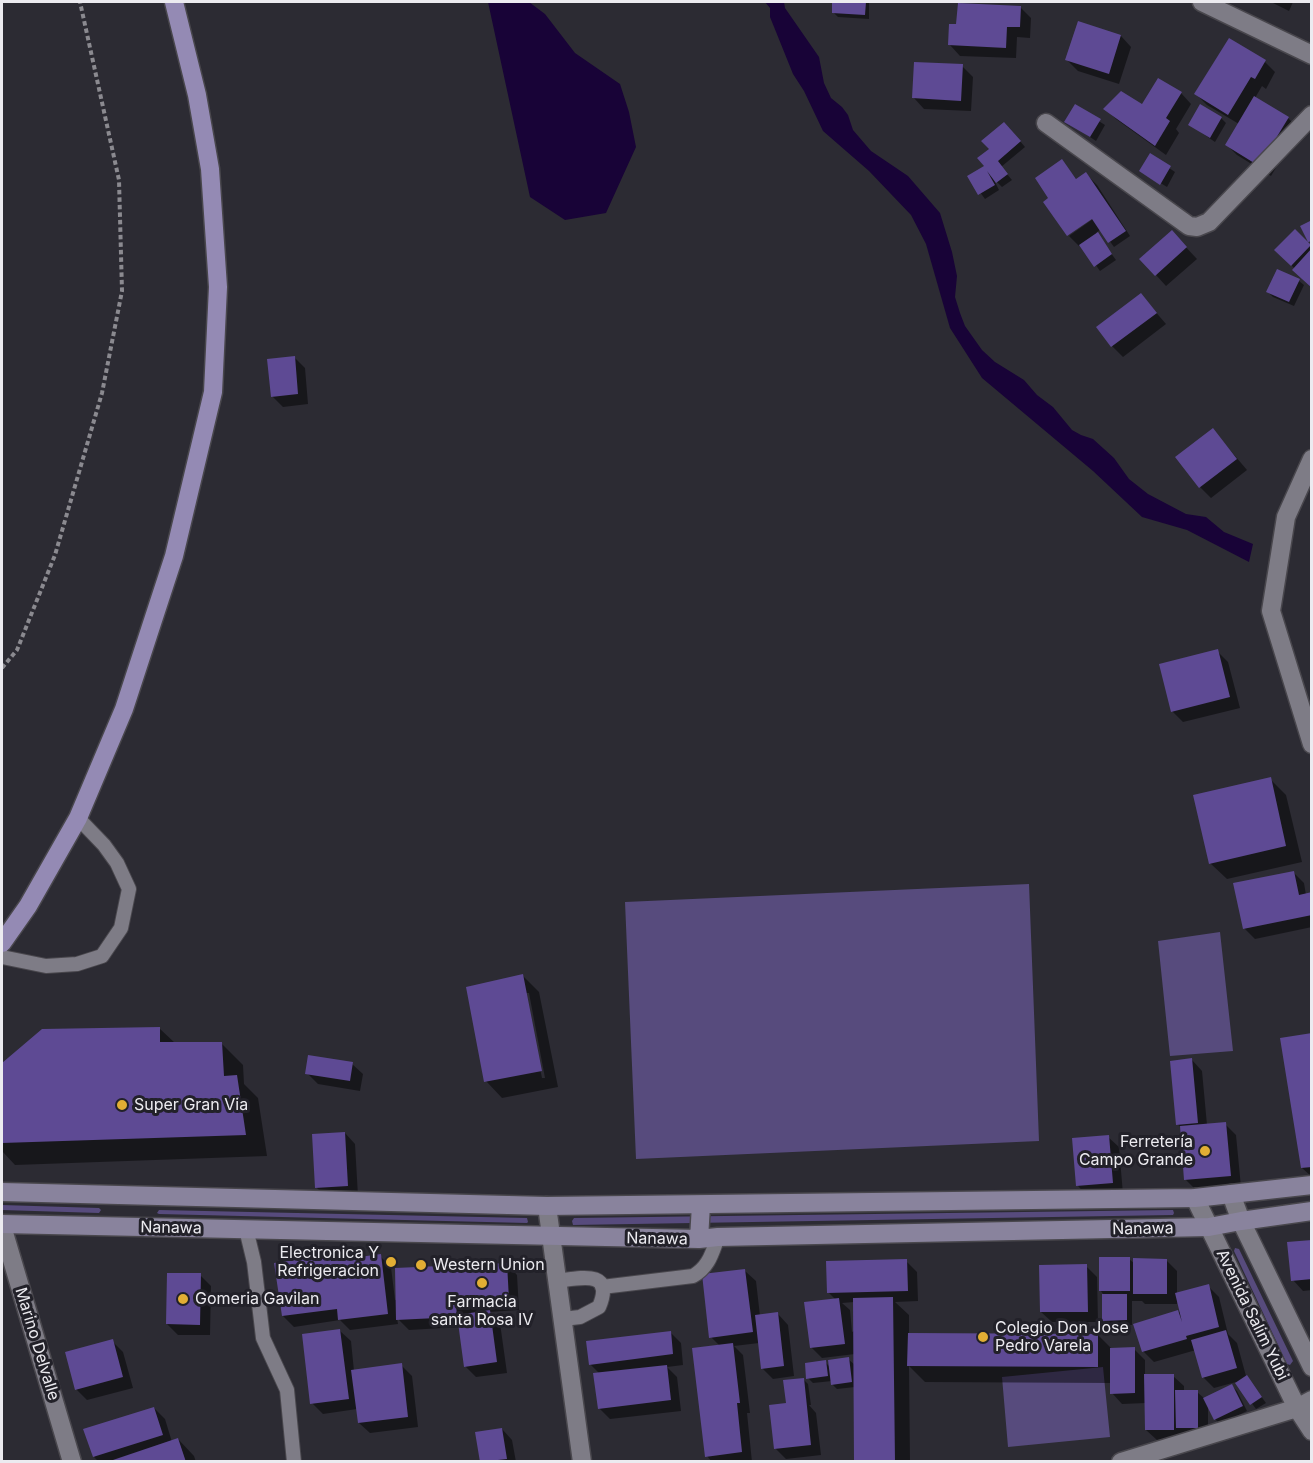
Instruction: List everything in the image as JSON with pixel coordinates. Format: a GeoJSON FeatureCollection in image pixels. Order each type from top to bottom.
{"type":"FeatureCollection","features":[{"type":"Feature","properties":{"kind":"main road"},"geometry":{"type":"LineString","coordinates":[[2,943],[28,906],[78,818],[124,709],[174,556],[213,392],[218,287],[210,169],[197,95],[174,2]]}},
{"type":"Feature","properties":{"kind":"main road","name":"Nanawa"},"geometry":{"type":"LineString","coordinates":[[2,1192],[547,1206],[1195,1198],[1311,1185]]}},
{"type":"Feature","properties":{"kind":"main road"},"geometry":{"type":"LineString","coordinates":[[130,1227],[135,1196]]}},
{"type":"Feature","properties":{"kind":"main road"},"geometry":{"type":"LineString","coordinates":[[362,1232],[365,1202]]}},
{"type":"Feature","properties":{"kind":"main road"},"geometry":{"type":"LineString","coordinates":[[699,1239],[701,1205]]}},
{"type":"Feature","properties":{"kind":"main road","name":"Nanawa"},"geometry":{"type":"LineString","coordinates":[[2,1225],[699,1239],[1209,1227],[1311,1211]]}},
{"type":"Feature","properties":{"kind":"street"},"geometry":{"type":"LineString","coordinates":[[1202,2],[1311,55]]}},
{"type":"Feature","properties":{"kind":"street"},"geometry":{"type":"LineString","coordinates":[[1046,123],[1189,226],[1197,227],[1209,222],[1311,115]]}},
{"type":"Feature","properties":{"kind":"street"},"geometry":{"type":"LineString","coordinates":[[1311,459],[1286,517],[1271,611],[1311,744]]}},
{"type":"Feature","properties":{"kind":"street","name":"Avenida Salim Yubi"},"geometry":{"type":"LineString","coordinates":[[1231,1194],[1241,1221],[1311,1367]]}},
{"type":"Feature","properties":{"kind":"street","name":"Avenida Salim Yubi"},"geometry":{"type":"LineString","coordinates":[[1195,1198],[1304,1404],[1311,1431]]}},
{"type":"Feature","properties":{"kind":"street"},"geometry":{"type":"LineString","coordinates":[[547,1206],[582,1461]]}},
{"type":"Feature","properties":{"kind":"street","name":"Marino Delvalle"},"geometry":{"type":"LineString","coordinates":[[2,1225],[72,1461]]}},
{"type":"Feature","properties":{"kind":"street"},"geometry":{"type":"LineString","coordinates":[[1121,1461],[1304,1404]]}},
{"type":"Feature","properties":{"kind":"lane"},"geometry":{"type":"LineString","coordinates":[[2,957],[46,966],[77,964],[102,956],[120,928],[129,889],[117,863],[104,845],[78,818]]}},
{"type":"Feature","properties":{"kind":"lane"},"geometry":{"type":"LineString","coordinates":[[246,1229],[254,1262],[263,1338],[287,1390],[294,1461]]}},
{"type":"Feature","properties":{"kind":"lane"},"geometry":{"type":"LineString","coordinates":[[602,1287],[693,1276],[710,1261],[717,1237]]}},
{"type":"Feature","properties":{"kind":"lane"},"geometry":{"type":"LineString","coordinates":[[557,1281],[591,1277],[597,1280],[602,1287],[603,1298],[599,1307],[580,1317],[563,1319]]}},
{"type":"Feature","properties":{"kind":"path"},"geometry":{"type":"LineString","coordinates":[[2,668],[17,650],[55,555],[102,393],[122,291],[119,180],[80,2]]}},
{"type":"Feature","properties":{"kind":"shaded area"},"geometry":{"type":"Polygon","coordinates":[[[488,2],[529,2],[545,14],[575,53],[620,84],[629,112],[636,147],[606,213],[565,220],[530,197],[488,2]]]}},
{"type":"Feature","properties":{"kind":"shaded area"},"geometry":{"type":"Polygon","coordinates":[[[765,2],[784,2],[785,8],[819,57],[824,83],[831,98],[848,115],[853,130],[871,151],[908,176],[940,213],[957,276],[955,297],[965,326],[982,350],[995,362],[1024,380],[1037,395],[1053,407],[1072,430],[1093,439],[1114,458],[1129,479],[1148,494],[1186,514],[1206,517],[1224,532],[1253,544],[1249,562],[1187,530],[1142,517],[1093,471],[982,378],[950,328],[926,244],[911,215],[869,171],[823,131],[804,91],[793,74],[770,17],[770,8],[765,2]]]}},
{"type":"Feature","properties":{"kind":"shaded area"},"geometry":{"type":"Polygon","coordinates":[[[1029,884],[1039,1141],[636,1159],[625,902],[1029,884]]]}},
{"type":"Feature","properties":{"kind":"shaded area"},"geometry":{"type":"Polygon","coordinates":[[[1220,932],[1233,1051],[1170,1056],[1158,941],[1220,932]]]}},
{"type":"Feature","properties":{"kind":"shaded area"},"geometry":{"type":"Polygon","coordinates":[[[2,1205],[99,1208],[101,1210],[99,1213],[2,1210],[2,1205]]]}},
{"type":"Feature","properties":{"kind":"shaded area"},"geometry":{"type":"Polygon","coordinates":[[[159,1210],[527,1218],[528,1222],[159,1214],[157,1213],[159,1210]]]}},
{"type":"Feature","properties":{"kind":"shaded area"},"geometry":{"type":"Polygon","coordinates":[[[1173,1210],[1173,1215],[573,1225],[572,1221],[574,1218],[1173,1210]]]}},
{"type":"Feature","properties":{"kind":"shaded area"},"geometry":{"type":"Polygon","coordinates":[[[1235,1248],[1239,1249],[1293,1361],[1290,1365],[1287,1364],[1234,1251],[1235,1248]]]}},
{"type":"Feature","properties":{"kind":"shaded area"},"geometry":{"type":"Polygon","coordinates":[[[1103,1367],[1110,1437],[1008,1447],[1002,1377],[1103,1367]]]}},
{"type":"Feature","properties":{"kind":"building"},"geometry":{"type":"Polygon","coordinates":[[[832,2],[866,2],[865,15],[832,13],[832,2]]]}},
{"type":"Feature","properties":{"kind":"building"},"geometry":{"type":"Polygon","coordinates":[[[958,3],[1021,6],[1020,27],[1007,27],[1006,48],[948,45],[949,24],[956,24],[958,3]]]}},
{"type":"Feature","properties":{"kind":"building"},"geometry":{"type":"Polygon","coordinates":[[[1078,21],[1121,35],[1109,74],[1065,60],[1078,21]]]}},
{"type":"Feature","properties":{"kind":"building"},"geometry":{"type":"Polygon","coordinates":[[[1229,38],[1266,60],[1255,79],[1251,77],[1228,115],[1194,94],[1229,38]]]}},
{"type":"Feature","properties":{"kind":"building"},"geometry":{"type":"Polygon","coordinates":[[[914,62],[963,64],[961,101],[912,98],[914,62]]]}},
{"type":"Feature","properties":{"kind":"building"},"geometry":{"type":"Polygon","coordinates":[[[1158,78],[1182,92],[1166,118],[1170,121],[1155,146],[1103,109],[1121,91],[1142,104],[1158,78]]]}},
{"type":"Feature","properties":{"kind":"building"},"geometry":{"type":"Polygon","coordinates":[[[1254,96],[1289,117],[1259,166],[1225,145],[1254,96]]]}},
{"type":"Feature","properties":{"kind":"building"},"geometry":{"type":"Polygon","coordinates":[[[1075,104],[1101,119],[1090,137],[1064,122],[1075,104]]]}},
{"type":"Feature","properties":{"kind":"building"},"geometry":{"type":"Polygon","coordinates":[[[1200,104],[1222,117],[1210,138],[1188,125],[1200,104]]]}},
{"type":"Feature","properties":{"kind":"building"},"geometry":{"type":"Polygon","coordinates":[[[1004,122],[1021,141],[998,161],[1008,174],[996,183],[987,171],[995,185],[978,195],[967,176],[984,166],[977,158],[989,149],[981,141],[1004,122]]]}},
{"type":"Feature","properties":{"kind":"building"},"geometry":{"type":"Polygon","coordinates":[[[1150,153],[1171,166],[1160,185],[1139,171],[1150,153]]]}},
{"type":"Feature","properties":{"kind":"building"},"geometry":{"type":"Polygon","coordinates":[[[1062,159],[1076,179],[1086,172],[1126,231],[1108,243],[1092,219],[1067,236],[1043,202],[1048,198],[1035,178],[1062,159]]]}},
{"type":"Feature","properties":{"kind":"building"},"geometry":{"type":"Polygon","coordinates":[[[1312,220],[1312,241],[1308,242],[1300,226],[1312,220]]]}},
{"type":"Feature","properties":{"kind":"building"},"geometry":{"type":"Polygon","coordinates":[[[1295,229],[1311,245],[1291,266],[1274,250],[1295,229]]]}},
{"type":"Feature","properties":{"kind":"building"},"geometry":{"type":"Polygon","coordinates":[[[1172,230],[1187,247],[1155,276],[1139,259],[1172,230]]]}},
{"type":"Feature","properties":{"kind":"building"},"geometry":{"type":"Polygon","coordinates":[[[1098,232],[1112,254],[1094,267],[1079,245],[1098,232]]]}},
{"type":"Feature","properties":{"kind":"building"},"geometry":{"type":"Polygon","coordinates":[[[1312,248],[1312,288],[1292,270],[1312,248]]]}},
{"type":"Feature","properties":{"kind":"building"},"geometry":{"type":"Polygon","coordinates":[[[1277,269],[1300,279],[1289,302],[1266,292],[1277,269]]]}},
{"type":"Feature","properties":{"kind":"building"},"geometry":{"type":"Polygon","coordinates":[[[1141,293],[1157,313],[1111,347],[1096,327],[1141,293]]]}},
{"type":"Feature","properties":{"kind":"building"},"geometry":{"type":"Polygon","coordinates":[[[295,356],[298,394],[271,397],[267,359],[295,356]]]}},
{"type":"Feature","properties":{"kind":"building"},"geometry":{"type":"Polygon","coordinates":[[[1213,428],[1237,459],[1199,488],[1175,457],[1213,428]]]}},
{"type":"Feature","properties":{"kind":"building"},"geometry":{"type":"Polygon","coordinates":[[[1218,649],[1230,697],[1171,712],[1159,664],[1218,649]]]}},
{"type":"Feature","properties":{"kind":"building"},"geometry":{"type":"Polygon","coordinates":[[[1271,777],[1286,846],[1209,864],[1193,795],[1271,777]]]}},
{"type":"Feature","properties":{"kind":"building"},"geometry":{"type":"Polygon","coordinates":[[[1294,871],[1299,895],[1312,892],[1312,915],[1243,929],[1233,883],[1294,871]]]}},
{"type":"Feature","properties":{"kind":"building"},"geometry":{"type":"Polygon","coordinates":[[[523,974],[542,1071],[484,1082],[466,987],[523,974]]]}},
{"type":"Feature","properties":{"kind":"building","name":"Super Gran Via"},"geometry":{"type":"Polygon","coordinates":[[[160,1027],[160,1042],[222,1042],[224,1076],[237,1075],[246,1135],[2,1143],[2,1063],[42,1029],[160,1027]]]}},
{"type":"Feature","properties":{"kind":"building"},"geometry":{"type":"Polygon","coordinates":[[[1312,1033],[1312,1167],[1301,1168],[1280,1038],[1312,1033]]]}},
{"type":"Feature","properties":{"kind":"building"},"geometry":{"type":"Polygon","coordinates":[[[308,1055],[353,1062],[350,1081],[305,1074],[308,1055]]]}},
{"type":"Feature","properties":{"kind":"building"},"geometry":{"type":"Polygon","coordinates":[[[1192,1058],[1198,1123],[1176,1125],[1170,1061],[1192,1058]]]}},
{"type":"Feature","properties":{"kind":"building","name":"Ferretería Campo Grande"},"geometry":{"type":"Polygon","coordinates":[[[1226,1122],[1231,1176],[1184,1180],[1180,1126],[1226,1122]]]}},
{"type":"Feature","properties":{"kind":"building"},"geometry":{"type":"Polygon","coordinates":[[[345,1132],[348,1186],[315,1188],[312,1134],[345,1132]]]}},
{"type":"Feature","properties":{"kind":"building"},"geometry":{"type":"Polygon","coordinates":[[[1109,1135],[1113,1183],[1076,1186],[1072,1138],[1109,1135]]]}},
{"type":"Feature","properties":{"kind":"building"},"geometry":{"type":"Polygon","coordinates":[[[1312,1240],[1312,1279],[1291,1281],[1287,1242],[1312,1240]]]}},
{"type":"Feature","properties":{"kind":"building"},"geometry":{"type":"Polygon","coordinates":[[[381,1254],[388,1314],[338,1320],[337,1309],[282,1316],[274,1263],[330,1255],[331,1261],[381,1254]]]}},
{"type":"Feature","properties":{"kind":"building"},"geometry":{"type":"Polygon","coordinates":[[[1099,1257],[1130,1257],[1130,1291],[1099,1291],[1099,1257]]]}},
{"type":"Feature","properties":{"kind":"building"},"geometry":{"type":"Polygon","coordinates":[[[1133,1258],[1167,1259],[1167,1294],[1133,1294],[1133,1258]]]}},
{"type":"Feature","properties":{"kind":"building"},"geometry":{"type":"Polygon","coordinates":[[[907,1259],[908,1291],[827,1293],[826,1261],[907,1259]]]}},
{"type":"Feature","properties":{"kind":"building"},"geometry":{"type":"Polygon","coordinates":[[[507,1263],[509,1300],[456,1303],[457,1317],[396,1320],[395,1268],[507,1263]]]}},
{"type":"Feature","properties":{"kind":"building"},"geometry":{"type":"Polygon","coordinates":[[[1087,1264],[1088,1312],[1040,1312],[1039,1265],[1087,1264]]]}},
{"type":"Feature","properties":{"kind":"building"},"geometry":{"type":"Polygon","coordinates":[[[745,1269],[753,1332],[709,1338],[702,1274],[745,1269]]]}},
{"type":"Feature","properties":{"kind":"building","name":"Gomeria Gavilan"},"geometry":{"type":"Polygon","coordinates":[[[167,1273],[201,1273],[200,1325],[166,1324],[167,1273]]]}},
{"type":"Feature","properties":{"kind":"building"},"geometry":{"type":"Polygon","coordinates":[[[1209,1284],[1219,1327],[1142,1352],[1133,1324],[1178,1310],[1182,1322],[1175,1293],[1209,1284]]]}},
{"type":"Feature","properties":{"kind":"building"},"geometry":{"type":"Polygon","coordinates":[[[1102,1294],[1127,1294],[1127,1320],[1102,1321],[1102,1294]]]}},
{"type":"Feature","properties":{"kind":"building"},"geometry":{"type":"Polygon","coordinates":[[[893,1297],[895,1462],[854,1462],[853,1298],[893,1297]]]}},
{"type":"Feature","properties":{"kind":"building"},"geometry":{"type":"Polygon","coordinates":[[[839,1298],[845,1344],[810,1348],[804,1302],[839,1298]]]}},
{"type":"Feature","properties":{"kind":"building"},"geometry":{"type":"Polygon","coordinates":[[[490,1310],[497,1362],[464,1367],[457,1315],[490,1310]]]}},
{"type":"Feature","properties":{"kind":"building"},"geometry":{"type":"Polygon","coordinates":[[[778,1312],[784,1366],[761,1369],[755,1315],[778,1312]]]}},
{"type":"Feature","properties":{"kind":"building"},"geometry":{"type":"Polygon","coordinates":[[[340,1329],[349,1399],[310,1404],[302,1334],[340,1329]]]}},
{"type":"Feature","properties":{"kind":"building"},"geometry":{"type":"Polygon","coordinates":[[[1226,1330],[1237,1368],[1202,1378],[1191,1340],[1226,1330]]]}},
{"type":"Feature","properties":{"kind":"building"},"geometry":{"type":"Polygon","coordinates":[[[671,1331],[673,1354],[589,1365],[586,1341],[671,1331]]]}},
{"type":"Feature","properties":{"kind":"building"},"geometry":{"type":"Polygon","coordinates":[[[908,1333],[1098,1334],[1098,1367],[907,1366],[908,1333]]]}},
{"type":"Feature","properties":{"kind":"building"},"geometry":{"type":"Polygon","coordinates":[[[113,1339],[123,1377],[75,1390],[65,1352],[113,1339]]]}},
{"type":"Feature","properties":{"kind":"building"},"geometry":{"type":"Polygon","coordinates":[[[733,1343],[740,1403],[737,1403],[742,1452],[705,1457],[692,1348],[733,1343]]]}},
{"type":"Feature","properties":{"kind":"building"},"geometry":{"type":"Polygon","coordinates":[[[1135,1347],[1135,1393],[1110,1394],[1110,1348],[1135,1347]]]}},
{"type":"Feature","properties":{"kind":"building"},"geometry":{"type":"Polygon","coordinates":[[[849,1357],[852,1382],[831,1385],[828,1360],[849,1357]]]}},
{"type":"Feature","properties":{"kind":"building"},"geometry":{"type":"Polygon","coordinates":[[[826,1360],[828,1376],[806,1379],[805,1363],[826,1360]]]}},
{"type":"Feature","properties":{"kind":"building"},"geometry":{"type":"Polygon","coordinates":[[[402,1363],[408,1417],[358,1423],[351,1370],[402,1363]]]}},
{"type":"Feature","properties":{"kind":"building"},"geometry":{"type":"Polygon","coordinates":[[[667,1365],[671,1400],[598,1409],[593,1373],[667,1365]]]}},
{"type":"Feature","properties":{"kind":"building"},"geometry":{"type":"Polygon","coordinates":[[[1144,1374],[1174,1374],[1174,1430],[1145,1430],[1144,1374]]]}},
{"type":"Feature","properties":{"kind":"building"},"geometry":{"type":"Polygon","coordinates":[[[1247,1375],[1262,1397],[1250,1405],[1235,1383],[1247,1375]]]}},
{"type":"Feature","properties":{"kind":"building"},"geometry":{"type":"Polygon","coordinates":[[[804,1378],[811,1445],[774,1449],[769,1405],[786,1403],[783,1380],[804,1378]]]}},
{"type":"Feature","properties":{"kind":"building"},"geometry":{"type":"Polygon","coordinates":[[[1232,1384],[1243,1406],[1214,1420],[1203,1398],[1232,1384]]]}},
{"type":"Feature","properties":{"kind":"building"},"geometry":{"type":"Polygon","coordinates":[[[1175,1390],[1198,1390],[1198,1428],[1176,1428],[1175,1390]]]}},
{"type":"Feature","properties":{"kind":"building"},"geometry":{"type":"Polygon","coordinates":[[[154,1407],[163,1435],[93,1457],[83,1429],[154,1407]]]}},
{"type":"Feature","properties":{"kind":"building"},"geometry":{"type":"Polygon","coordinates":[[[502,1428],[507,1459],[480,1462],[475,1432],[502,1428]]]}},
{"type":"Feature","properties":{"kind":"building"},"geometry":{"type":"Polygon","coordinates":[[[178,1438],[186,1462],[110,1462],[110,1461],[178,1438]]]}},
{"type":"Feature","properties":{"kind":"place","name":"Super Gran Via"},"geometry":{"type":"Point","coordinates":[122,1105]}},
{"type":"Feature","properties":{"kind":"place","name":"Ferretería Campo Grande"},"geometry":{"type":"Point","coordinates":[1205,1151]}},
{"type":"Feature","properties":{"kind":"place","name":"Electronica Y Refrigeracion"},"geometry":{"type":"Point","coordinates":[391,1262]}},
{"type":"Feature","properties":{"kind":"place","name":"Western Union"},"geometry":{"type":"Point","coordinates":[421,1265]}},
{"type":"Feature","properties":{"kind":"place","name":"Farmacia santa Rosa IV"},"geometry":{"type":"Point","coordinates":[482,1283]}},
{"type":"Feature","properties":{"kind":"place","name":"Gomeria Gavilan"},"geometry":{"type":"Point","coordinates":[183,1299]}},
{"type":"Feature","properties":{"kind":"place","name":"Colegio Don Jose Pedro Varela"},"geometry":{"type":"Point","coordinates":[983,1337]}}]}
